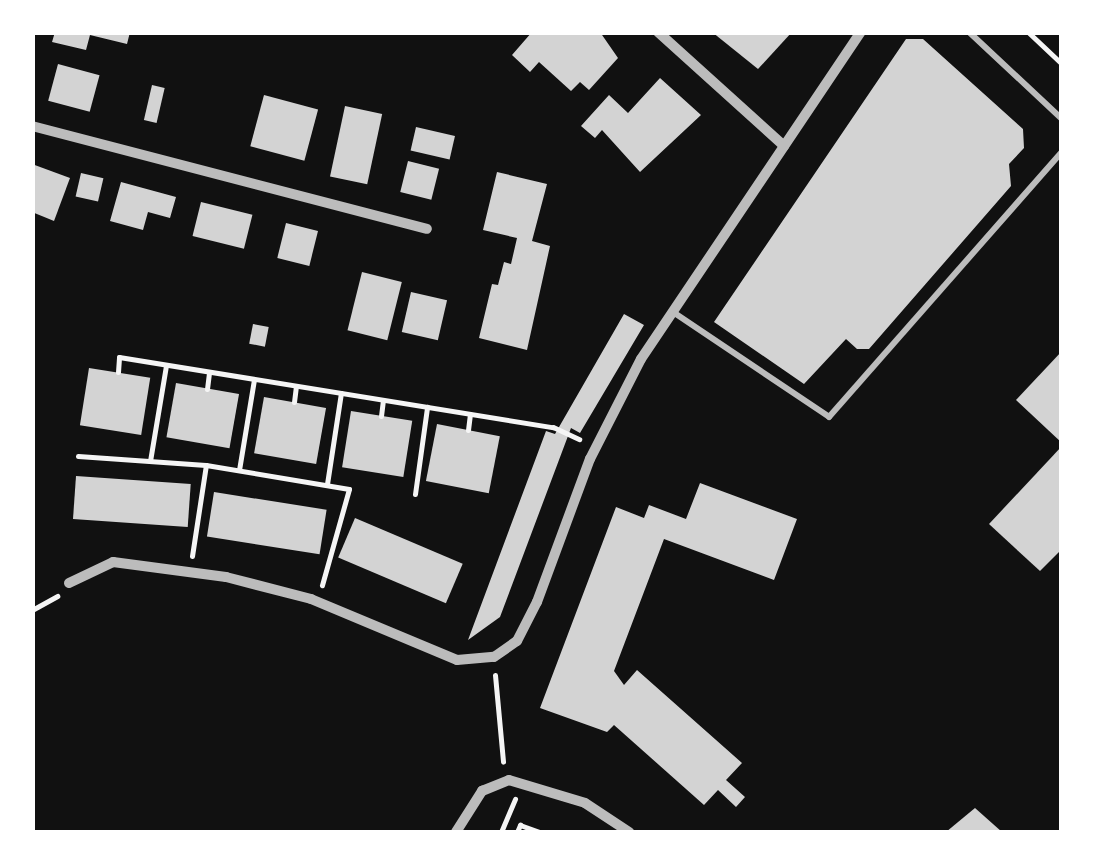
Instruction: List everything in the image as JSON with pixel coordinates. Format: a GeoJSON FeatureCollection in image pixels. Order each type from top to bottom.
{"type":"FeatureCollection","features":[{"type":"Feature","properties":{"kind":"street"},"geometry":{"type":"LineString","coordinates":[[658,32],[784,146]]}},
{"type":"Feature","properties":{"kind":"street"},"geometry":{"type":"LineString","coordinates":[[69,583],[113,562],[266,585],[457,660],[494,656],[517,640],[537,602],[596,446],[672,312],[861,32]]}},
{"type":"Feature","properties":{"kind":"street"},"geometry":{"type":"LineString","coordinates":[[32,126],[427,229]]}},
{"type":"Feature","properties":{"kind":"street"},"geometry":{"type":"LineString","coordinates":[[456,832],[482,791],[509,780],[585,803],[628,832]]}},
{"type":"Feature","properties":{"kind":"lane"},"geometry":{"type":"LineString","coordinates":[[969,32],[1062,118]]}},
{"type":"Feature","properties":{"kind":"lane"},"geometry":{"type":"LineString","coordinates":[[672,312],[829,417],[1062,152]]}},
{"type":"Feature","properties":{"kind":"path"},"geometry":{"type":"LineString","coordinates":[[1028,32],[1062,64]]}},
{"type":"Feature","properties":{"kind":"path"},"geometry":{"type":"LineString","coordinates":[[118,372],[120,357],[553,427],[596,446]]}},
{"type":"Feature","properties":{"kind":"path"},"geometry":{"type":"LineString","coordinates":[[150,461],[166,365]]}},
{"type":"Feature","properties":{"kind":"path"},"geometry":{"type":"LineString","coordinates":[[207,389],[209,372]]}},
{"type":"Feature","properties":{"kind":"path"},"geometry":{"type":"LineString","coordinates":[[239,470],[254,379]]}},
{"type":"Feature","properties":{"kind":"path"},"geometry":{"type":"LineString","coordinates":[[294,402],[296,386]]}},
{"type":"Feature","properties":{"kind":"path"},"geometry":{"type":"LineString","coordinates":[[326,485],[341,393]]}},
{"type":"Feature","properties":{"kind":"path"},"geometry":{"type":"LineString","coordinates":[[381,416],[384,400]]}},
{"type":"Feature","properties":{"kind":"path"},"geometry":{"type":"LineString","coordinates":[[414,494],[427,407]]}},
{"type":"Feature","properties":{"kind":"path"},"geometry":{"type":"LineString","coordinates":[[468,430],[470,414]]}},
{"type":"Feature","properties":{"kind":"path"},"geometry":{"type":"LineString","coordinates":[[78,456],[206,465],[349,489],[317,602]]}},
{"type":"Feature","properties":{"kind":"path"},"geometry":{"type":"LineString","coordinates":[[190,572],[206,465]]}},
{"type":"Feature","properties":{"kind":"path"},"geometry":{"type":"LineString","coordinates":[[32,610],[49,604],[69,583]]}},
{"type":"Feature","properties":{"kind":"path"},"geometry":{"type":"LineString","coordinates":[[494,656],[498,746],[509,780]]}},
{"type":"Feature","properties":{"kind":"path"},"geometry":{"type":"LineString","coordinates":[[517,832],[520,825],[539,832]]}},
{"type":"Feature","properties":{"kind":"building"},"geometry":{"type":"Polygon","coordinates":[[[55,32],[130,32],[127,44],[90,35],[86,50],[52,42],[55,32]]]}},
{"type":"Feature","properties":{"kind":"building"},"geometry":{"type":"Polygon","coordinates":[[[532,32],[600,32],[618,58],[589,90],[580,82],[571,91],[539,62],[530,72],[512,55],[532,32]]]}},
{"type":"Feature","properties":{"kind":"building"},"geometry":{"type":"Polygon","coordinates":[[[712,32],[792,32],[758,69],[712,32]]]}},
{"type":"Feature","properties":{"kind":"building"},"geometry":{"type":"Polygon","coordinates":[[[906,39],[923,39],[1023,129],[1024,148],[1009,164],[1011,186],[869,349],[857,349],[846,339],[804,384],[714,322],[906,39]]]}},
{"type":"Feature","properties":{"kind":"building"},"geometry":{"type":"Polygon","coordinates":[[[58,64],[100,75],[90,112],[48,101],[58,64]]]}},
{"type":"Feature","properties":{"kind":"building"},"geometry":{"type":"Polygon","coordinates":[[[660,78],[701,115],[640,172],[602,130],[595,138],[581,126],[609,95],[628,113],[660,78]]]}},
{"type":"Feature","properties":{"kind":"building"},"geometry":{"type":"Polygon","coordinates":[[[152,85],[165,88],[157,123],[144,120],[152,85]]]}},
{"type":"Feature","properties":{"kind":"building"},"geometry":{"type":"Polygon","coordinates":[[[264,95],[318,109],[304,161],[250,146],[264,95]]]}},
{"type":"Feature","properties":{"kind":"building"},"geometry":{"type":"Polygon","coordinates":[[[345,106],[382,114],[367,184],[330,176],[345,106]]]}},
{"type":"Feature","properties":{"kind":"building"},"geometry":{"type":"Polygon","coordinates":[[[416,127],[455,136],[450,159],[411,150],[416,127]]]}},
{"type":"Feature","properties":{"kind":"building"},"geometry":{"type":"Polygon","coordinates":[[[408,161],[439,169],[431,200],[400,192],[408,161]]]}},
{"type":"Feature","properties":{"kind":"building"},"geometry":{"type":"Polygon","coordinates":[[[32,164],[70,178],[54,221],[32,212],[32,164]]]}},
{"type":"Feature","properties":{"kind":"building"},"geometry":{"type":"Polygon","coordinates":[[[497,172],[547,184],[532,241],[550,246],[527,350],[479,338],[492,284],[498,285],[504,262],[511,264],[517,238],[483,230],[497,172]]]}},
{"type":"Feature","properties":{"kind":"building"},"geometry":{"type":"Polygon","coordinates":[[[81,173],[103,178],[98,202],[76,196],[81,173]]]}},
{"type":"Feature","properties":{"kind":"building"},"geometry":{"type":"Polygon","coordinates":[[[121,182],[176,197],[170,218],[148,212],[143,230],[110,221],[121,182]]]}},
{"type":"Feature","properties":{"kind":"building"},"geometry":{"type":"Polygon","coordinates":[[[201,202],[252,215],[244,249],[193,236],[201,202]]]}},
{"type":"Feature","properties":{"kind":"building"},"geometry":{"type":"Polygon","coordinates":[[[286,223],[318,231],[309,266],[277,258],[286,223]]]}},
{"type":"Feature","properties":{"kind":"building"},"geometry":{"type":"Polygon","coordinates":[[[362,272],[402,282],[387,340],[347,330],[362,272]]]}},
{"type":"Feature","properties":{"kind":"building"},"geometry":{"type":"Polygon","coordinates":[[[411,292],[447,300],[438,340],[402,332],[411,292]]]}},
{"type":"Feature","properties":{"kind":"building"},"geometry":{"type":"Polygon","coordinates":[[[624,314],[644,325],[580,433],[571,428],[500,617],[468,640],[546,431],[555,434],[624,314]]]}},
{"type":"Feature","properties":{"kind":"building"},"geometry":{"type":"Polygon","coordinates":[[[253,324],[269,327],[265,347],[249,344],[253,324]]]}},
{"type":"Feature","properties":{"kind":"building"},"geometry":{"type":"Polygon","coordinates":[[[1062,351],[1062,443],[1016,400],[1062,351]]]}},
{"type":"Feature","properties":{"kind":"building"},"geometry":{"type":"Polygon","coordinates":[[[89,368],[150,378],[141,435],[80,425],[89,368]]]}},
{"type":"Feature","properties":{"kind":"building"},"geometry":{"type":"Polygon","coordinates":[[[176,383],[239,394],[229,448],[166,437],[176,383]]]}},
{"type":"Feature","properties":{"kind":"building"},"geometry":{"type":"Polygon","coordinates":[[[264,397],[326,408],[316,464],[254,453],[264,397]]]}},
{"type":"Feature","properties":{"kind":"building"},"geometry":{"type":"Polygon","coordinates":[[[351,411],[412,421],[403,477],[342,467],[351,411]]]}},
{"type":"Feature","properties":{"kind":"building"},"geometry":{"type":"Polygon","coordinates":[[[437,424],[500,436],[489,493],[426,481],[437,424]]]}},
{"type":"Feature","properties":{"kind":"building"},"geometry":{"type":"Polygon","coordinates":[[[1062,446],[1062,549],[1040,571],[989,524],[1062,446]]]}},
{"type":"Feature","properties":{"kind":"building"},"geometry":{"type":"Polygon","coordinates":[[[76,476],[191,484],[188,527],[73,519],[76,476]]]}},
{"type":"Feature","properties":{"kind":"building"},"geometry":{"type":"Polygon","coordinates":[[[700,483],[797,519],[774,580],[664,539],[614,671],[624,685],[637,670],[742,763],[726,780],[745,797],[736,807],[718,790],[704,805],[614,725],[607,732],[540,708],[616,507],[644,518],[649,505],[686,519],[700,483]]]}},
{"type":"Feature","properties":{"kind":"building"},"geometry":{"type":"Polygon","coordinates":[[[214,492],[327,510],[320,554],[207,536],[214,492]]]}},
{"type":"Feature","properties":{"kind":"building"},"geometry":{"type":"Polygon","coordinates":[[[355,518],[463,564],[446,603],[338,558],[355,518]]]}},
{"type":"Feature","properties":{"kind":"building"},"geometry":{"type":"Polygon","coordinates":[[[975,808],[1002,832],[946,832],[975,808]]]}}]}
